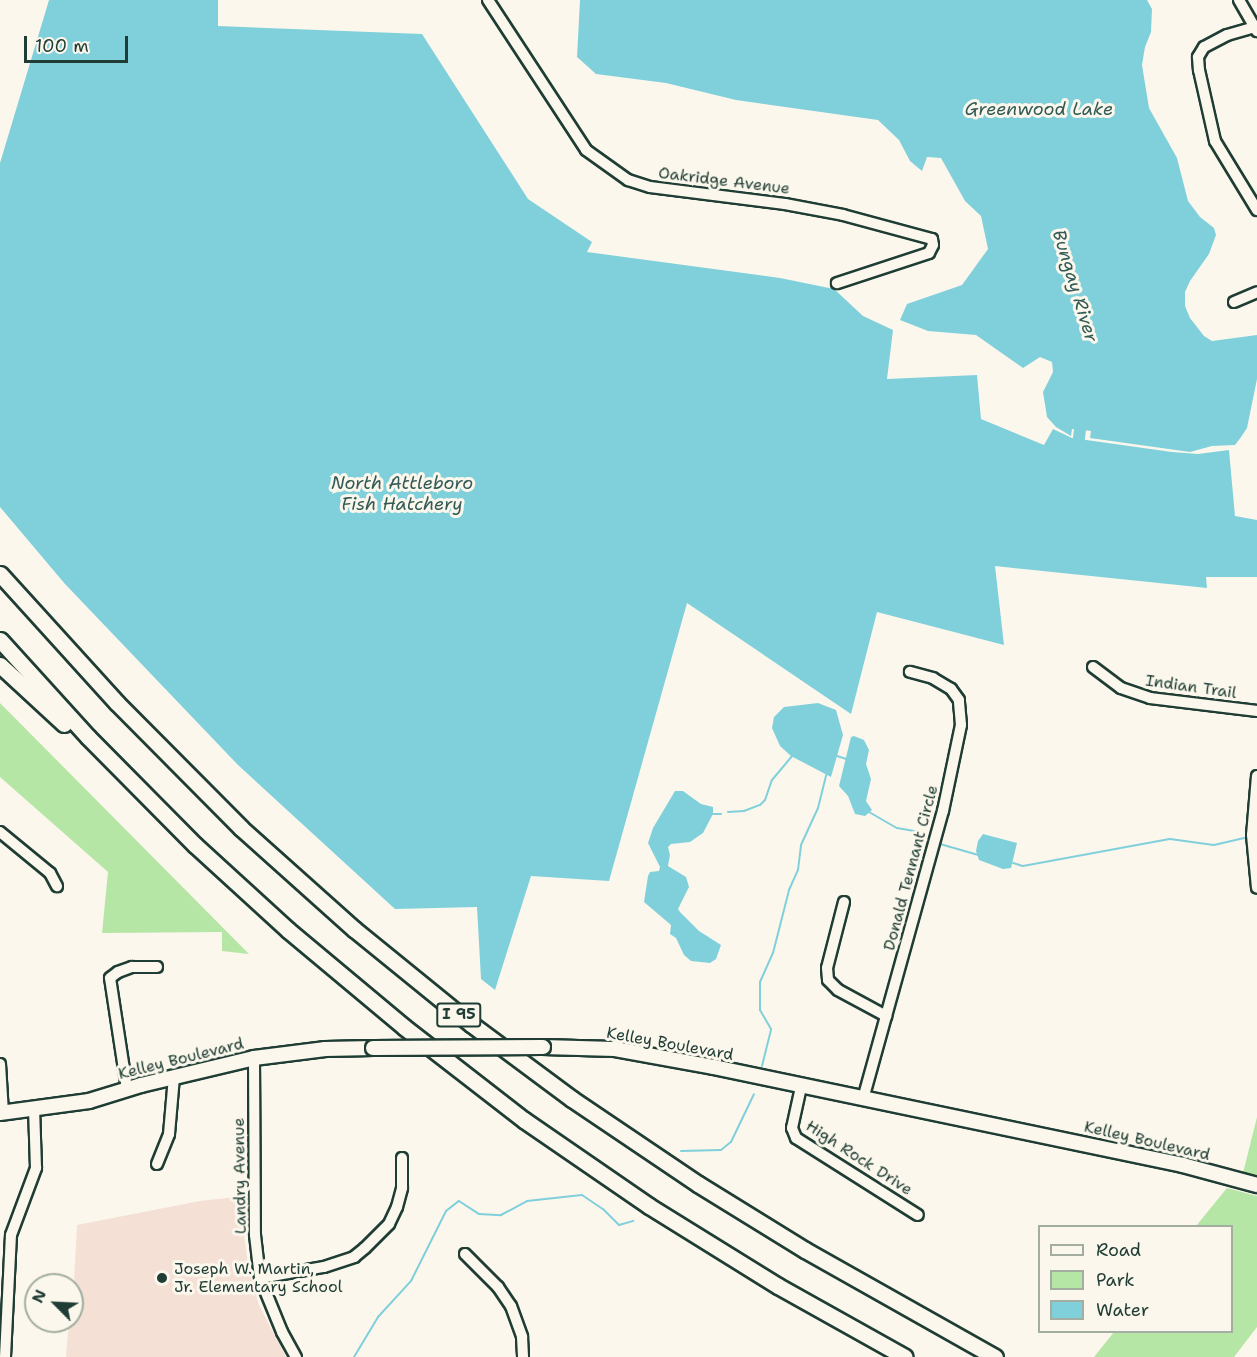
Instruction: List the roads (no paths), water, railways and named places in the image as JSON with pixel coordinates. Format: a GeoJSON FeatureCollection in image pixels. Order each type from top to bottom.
{"type":"FeatureCollection","features":[{"type":"Feature","properties":{"kind":"highway","name":"I 95"},"geometry":{"type":"LineString","coordinates":[[0,574],[105,691],[211,799],[329,907],[458,1014],[572,1100],[705,1189],[813,1255],[995,1357]]}},
{"type":"Feature","properties":{"kind":"highway","name":"I 95"},"geometry":{"type":"LineString","coordinates":[[0,640],[158,809],[320,958],[518,1115],[713,1247],[904,1357]]}},
{"type":"Feature","properties":{"kind":"highway"},"geometry":{"type":"LineString","coordinates":[[0,665],[158,809]]}},
{"type":"Feature","properties":{"kind":"main road","name":"Kelley Boulevard"},"geometry":{"type":"LineString","coordinates":[[1,1113],[89,1101],[127,1089],[254,1058],[325,1049],[543,1047],[615,1049],[1183,1165],[1257,1185]]}},
{"type":"Feature","properties":{"kind":"street","name":"Oakridge Avenue"},"geometry":{"type":"LineString","coordinates":[[488,0],[586,150],[628,180],[650,187],[785,204],[843,215],[932,239],[933,245],[929,253],[837,284]]}},
{"type":"Feature","properties":{"kind":"street"},"geometry":{"type":"LineString","coordinates":[[1239,0],[1256,29],[1227,35],[1204,47],[1198,57],[1199,70],[1215,141],[1257,210]]}},
{"type":"Feature","properties":{"kind":"street"},"geometry":{"type":"LineString","coordinates":[[1234,302],[1257,291]]}},
{"type":"Feature","properties":{"kind":"street","name":"Indian Trail"},"geometry":{"type":"LineString","coordinates":[[1093,668],[1120,688],[1150,698],[1257,711]]}},
{"type":"Feature","properties":{"kind":"street","name":"Donald Tennant Circle"},"geometry":{"type":"LineString","coordinates":[[863,1099],[943,811],[961,725],[959,700],[951,688],[933,678],[910,672]]}},
{"type":"Feature","properties":{"kind":"street"},"geometry":{"type":"LineString","coordinates":[[1257,776],[1254,835],[1257,888]]}},
{"type":"Feature","properties":{"kind":"street"},"geometry":{"type":"LineString","coordinates":[[0,832],[50,873],[57,886]]}},
{"type":"Feature","properties":{"kind":"street"},"geometry":{"type":"LineString","coordinates":[[844,902],[827,968],[828,980],[838,990],[886,1016]]}},
{"type":"Feature","properties":{"kind":"street"},"geometry":{"type":"LineString","coordinates":[[127,1089],[110,978],[132,967],[157,968]]}},
{"type":"Feature","properties":{"kind":"street","name":"Landry Avenue"},"geometry":{"type":"LineString","coordinates":[[254,1058],[255,1235],[260,1278],[282,1332],[296,1357]]}},
{"type":"Feature","properties":{"kind":"street"},"geometry":{"type":"LineString","coordinates":[[0,1064],[1,1113]]}},
{"type":"Feature","properties":{"kind":"street"},"geometry":{"type":"LineString","coordinates":[[158,1164],[169,1134],[174,1077]]}},
{"type":"Feature","properties":{"kind":"street","name":"High Rock Drive"},"geometry":{"type":"LineString","coordinates":[[801,1087],[792,1128],[796,1138],[918,1215]]}},
{"type":"Feature","properties":{"kind":"street"},"geometry":{"type":"LineString","coordinates":[[5,1357],[11,1235],[36,1168],[34,1109]]}},
{"type":"Feature","properties":{"kind":"street"},"geometry":{"type":"LineString","coordinates":[[260,1278],[324,1267],[354,1257],[365,1248],[389,1224],[397,1207],[402,1188],[402,1158]]}},
{"type":"Feature","properties":{"kind":"street"},"geometry":{"type":"LineString","coordinates":[[465,1254],[498,1287],[511,1306],[522,1337],[523,1357]]}},
{"type":"Feature","properties":{"kind":"water","name":"North Attleboro Fish Hatchery"},"geometry":{"type":"Polygon","coordinates":[[[49,0],[218,0],[218,26],[422,34],[528,199],[592,242],[587,252],[780,278],[834,289],[863,316],[893,330],[887,379],[977,375],[981,419],[1044,445],[1053,429],[1072,438],[1172,452],[1198,454],[1229,450],[1235,516],[1257,520],[1257,577],[1206,577],[1207,588],[995,566],[1004,645],[877,612],[851,714],[687,603],[609,881],[531,876],[495,990],[481,979],[477,907],[395,909],[238,765],[65,584],[0,507],[0,163],[49,0]]]}},
{"type":"Feature","properties":{"kind":"water","name":"Greenwood Lake"},"geometry":{"type":"Polygon","coordinates":[[[580,0],[1147,0],[1152,9],[1151,32],[1145,47],[1142,65],[1149,108],[1177,158],[1188,201],[1200,217],[1214,228],[1216,235],[1209,254],[1185,292],[1185,306],[1190,318],[1204,336],[1212,341],[1257,335],[1257,379],[1247,428],[1235,445],[1212,446],[1190,452],[1090,438],[1091,431],[1072,429],[1071,436],[1056,427],[1047,417],[1043,392],[1053,372],[1052,362],[1040,357],[1023,368],[976,335],[928,331],[900,320],[907,304],[962,285],[988,249],[981,216],[965,201],[941,158],[927,157],[922,171],[910,161],[899,140],[878,120],[736,100],[666,83],[596,74],[577,57],[580,0]]]}},
{"type":"Feature","properties":{"kind":"water"},"geometry":{"type":"Polygon","coordinates":[[[818,703],[836,710],[843,735],[831,777],[791,756],[780,746],[772,728],[774,717],[784,707],[818,703]]]}},
{"type":"Feature","properties":{"kind":"water"},"geometry":{"type":"Polygon","coordinates":[[[851,737],[864,740],[869,750],[866,764],[871,779],[866,801],[872,810],[865,816],[855,814],[848,796],[839,786],[851,737]]]}},
{"type":"Feature","properties":{"kind":"water"},"geometry":{"type":"Polygon","coordinates":[[[675,791],[683,791],[701,804],[713,807],[713,814],[703,833],[690,842],[671,844],[668,847],[670,855],[668,866],[686,877],[689,887],[678,909],[699,931],[721,945],[716,959],[710,963],[691,961],[684,955],[676,938],[670,934],[671,925],[644,902],[648,876],[650,872],[659,871],[660,867],[648,843],[653,828],[675,791]]]}},
{"type":"Feature","properties":{"kind":"water"},"geometry":{"type":"Polygon","coordinates":[[[983,834],[1017,843],[1011,868],[1003,869],[979,860],[976,851],[978,841],[983,834]]]}},
{"type":"Feature","properties":{"kind":"waterway","name":"Bungay River"},"geometry":{"type":"LineString","coordinates":[[1077,454],[1080,430]]}},
{"type":"Feature","properties":{"kind":"waterway"},"geometry":{"type":"LineString","coordinates":[[834,755],[846,759]]}},
{"type":"Feature","properties":{"kind":"waterway"},"geometry":{"type":"LineString","coordinates":[[728,812],[744,811],[760,805],[765,800],[772,780],[792,756]]}},
{"type":"Feature","properties":{"kind":"waterway"},"geometry":{"type":"LineString","coordinates":[[762,1066],[771,1029],[760,1010],[760,982],[773,953],[789,890],[798,870],[801,845],[818,808],[826,775]]}},
{"type":"Feature","properties":{"kind":"waterway"},"geometry":{"type":"LineString","coordinates":[[869,812],[897,828],[926,833]]}},
{"type":"Feature","properties":{"kind":"waterway"},"geometry":{"type":"LineString","coordinates":[[713,814],[721,814]]}},
{"type":"Feature","properties":{"kind":"waterway"},"geometry":{"type":"LineString","coordinates":[[1013,863],[1023,866],[1170,839],[1214,845],[1244,838]]}},
{"type":"Feature","properties":{"kind":"waterway"},"geometry":{"type":"LineString","coordinates":[[940,844],[978,855]]}},
{"type":"Feature","properties":{"kind":"waterway"},"geometry":{"type":"LineString","coordinates":[[681,1151],[721,1150],[731,1142],[754,1094]]}},
{"type":"Feature","properties":{"kind":"waterway"},"geometry":{"type":"LineString","coordinates":[[354,1357],[378,1317],[411,1281],[446,1211],[459,1201],[479,1214],[501,1215],[527,1201],[582,1195],[603,1209],[619,1225],[633,1221]]}},
{"type":"Feature","properties":{"kind":"place","name":"Joseph W. Martin, Jr. Elementary School"},"geometry":{"type":"Point","coordinates":[162,1278]}}]}
